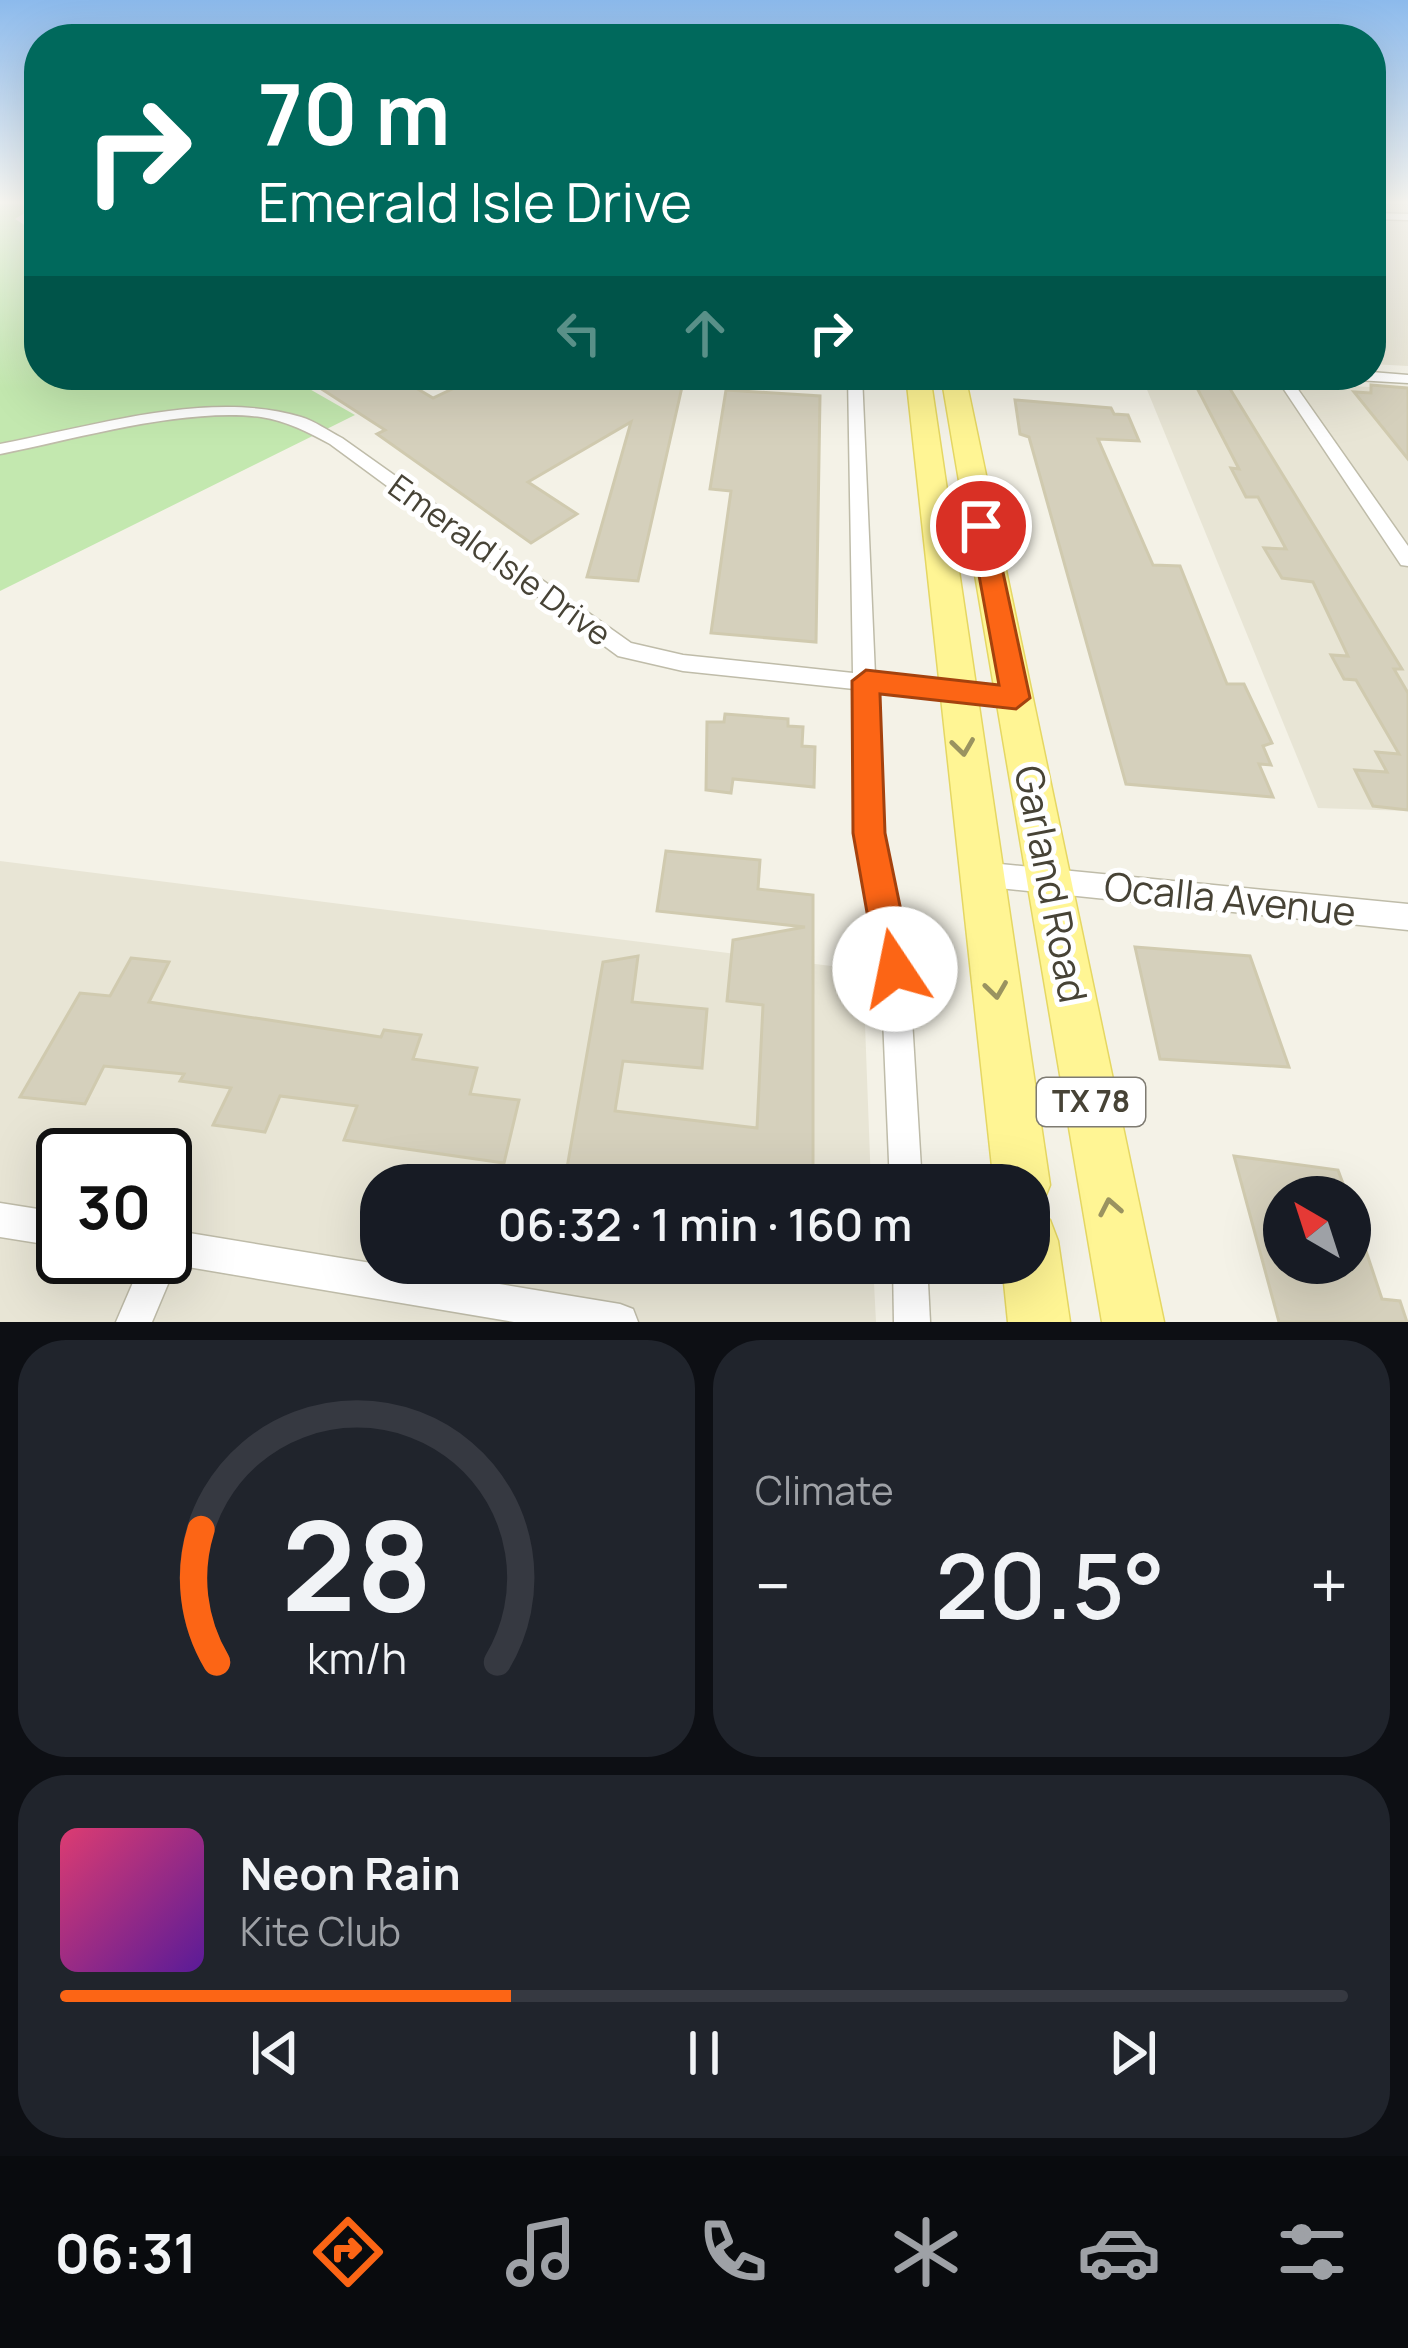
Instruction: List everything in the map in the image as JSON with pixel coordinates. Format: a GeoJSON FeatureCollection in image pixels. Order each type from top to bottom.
{"type":"FeatureCollection","features":[{"type":"Feature","properties":{"kind":"main road","name":"Garland Road"},"geometry":{"type":"LineString","coordinates":[[920,390],[1019,1164]]}},
{"type":"Feature","properties":{"kind":"main road","name":"Garland Road"},"geometry":{"type":"LineString","coordinates":[[955,390],[1133,1322]]}},
{"type":"Feature","properties":{"kind":"main road"},"geometry":{"type":"LineString","coordinates":[[1034,1284],[1039,1322]]}},
{"type":"Feature","properties":{"kind":"street"},"geometry":{"type":"LineString","coordinates":[[856,390],[869,833],[895,969],[905,1164]]}},
{"type":"Feature","properties":{"kind":"street"},"geometry":{"type":"LineString","coordinates":[[1291,390],[1408,560]]}},
{"type":"Feature","properties":{"kind":"street","name":"Emerald Isle Drive"},"geometry":{"type":"LineString","coordinates":[[0,449],[183,414],[280,415],[337,441],[625,650],[670,661],[1016,698]]}},
{"type":"Feature","properties":{"kind":"street","name":"Ocalla Avenue"},"geometry":{"type":"LineString","coordinates":[[980,874],[1408,917]]}},
{"type":"Feature","properties":{"kind":"street"},"geometry":{"type":"LineString","coordinates":[[0,1220],[36,1226]]}},
{"type":"Feature","properties":{"kind":"street"},"geometry":{"type":"LineString","coordinates":[[192,1254],[620,1322]]}},
{"type":"Feature","properties":{"kind":"street"},"geometry":{"type":"LineString","coordinates":[[134,1322],[150,1284]]}},
{"type":"Feature","properties":{"kind":"street"},"geometry":{"type":"LineString","coordinates":[[911,1284],[912,1322]]}},
{"type":"Feature","properties":{"kind":"shaded area"},"geometry":{"type":"Polygon","coordinates":[[[1386,266],[1408,266],[1408,366],[1386,365],[1386,266]]]}},
{"type":"Feature","properties":{"kind":"shaded area"},"geometry":{"type":"Polygon","coordinates":[[[1408,389],[1408,811],[1318,808],[1147,390],[1408,389]]]}},
{"type":"Feature","properties":{"kind":"shaded area"},"geometry":{"type":"Polygon","coordinates":[[[0,861],[863,970],[870,1164],[360,1164],[360,1284],[874,1284],[876,1322],[0,1322],[0,861]]]}},
{"type":"Feature","properties":{"kind":"green space"},"geometry":{"type":"Polygon","coordinates":[[[0,266],[24,266],[24,390],[311,390],[355,415],[0,591],[0,266]]]}},
{"type":"Feature","properties":{"kind":"building"},"geometry":{"type":"Polygon","coordinates":[[[1386,386],[1408,388],[1408,459],[1354,392],[1371,393],[1386,386]]]}},
{"type":"Feature","properties":{"kind":"building"},"geometry":{"type":"Polygon","coordinates":[[[323,390],[419,390],[433,398],[450,390],[681,390],[638,581],[587,577],[631,422],[528,482],[577,514],[531,543],[377,434],[385,430],[323,390]]]}},
{"type":"Feature","properties":{"kind":"building"},"geometry":{"type":"Polygon","coordinates":[[[726,390],[820,396],[816,642],[711,633],[731,491],[710,489],[726,390]]]}},
{"type":"Feature","properties":{"kind":"building"},"geometry":{"type":"Polygon","coordinates":[[[1198,390],[1231,390],[1402,669],[1394,669],[1408,693],[1408,810],[1373,806],[1355,770],[1387,772],[1376,752],[1399,754],[1356,680],[1344,679],[1331,655],[1348,656],[1313,582],[1282,578],[1264,548],[1286,549],[1258,497],[1246,497],[1231,468],[1239,469],[1198,390]]]}},
{"type":"Feature","properties":{"kind":"building"},"geometry":{"type":"Polygon","coordinates":[[[1015,400],[1111,408],[1114,414],[1128,415],[1139,441],[1098,439],[1153,565],[1180,566],[1227,684],[1244,684],[1272,743],[1263,746],[1271,765],[1259,764],[1273,797],[1126,784],[1029,437],[1020,434],[1015,400]]]}},
{"type":"Feature","properties":{"kind":"building"},"geometry":{"type":"Polygon","coordinates":[[[725,714],[788,719],[788,726],[803,727],[802,746],[815,747],[814,787],[733,779],[731,793],[706,790],[707,722],[724,722],[725,714]]]}},
{"type":"Feature","properties":{"kind":"building"},"geometry":{"type":"Polygon","coordinates":[[[666,851],[760,860],[758,889],[813,895],[813,1164],[568,1164],[603,962],[638,956],[632,1002],[707,1009],[702,1068],[623,1061],[615,1111],[757,1128],[763,1005],[727,1001],[733,940],[805,927],[657,911],[666,851]]]}},
{"type":"Feature","properties":{"kind":"building"},"geometry":{"type":"Polygon","coordinates":[[[1135,947],[1250,956],[1289,1067],[1160,1059],[1135,947]]]}},
{"type":"Feature","properties":{"kind":"building"},"geometry":{"type":"Polygon","coordinates":[[[131,958],[169,962],[149,1002],[381,1037],[384,1030],[421,1035],[413,1059],[477,1068],[470,1094],[519,1100],[504,1163],[344,1140],[357,1106],[280,1096],[265,1132],[213,1125],[231,1088],[180,1081],[184,1074],[104,1066],[85,1104],[20,1097],[80,993],[110,996],[131,958]]]}},
{"type":"Feature","properties":{"kind":"building"},"geometry":{"type":"Polygon","coordinates":[[[1234,1156],[1338,1170],[1340,1176],[1263,1176],[1263,1263],[1234,1156]]]}},
{"type":"Feature","properties":{"kind":"building"},"geometry":{"type":"Polygon","coordinates":[[[1371,1266],[1382,1299],[1400,1301],[1407,1322],[1279,1322],[1269,1284],[1371,1284],[1371,1266]]]}},
{"type":"Feature","properties":{"kind":"route"},"geometry":{"type":"LineString","coordinates":[[895,969],[869,833],[866,681],[924,692],[1016,698],[981,526]]}}]}
